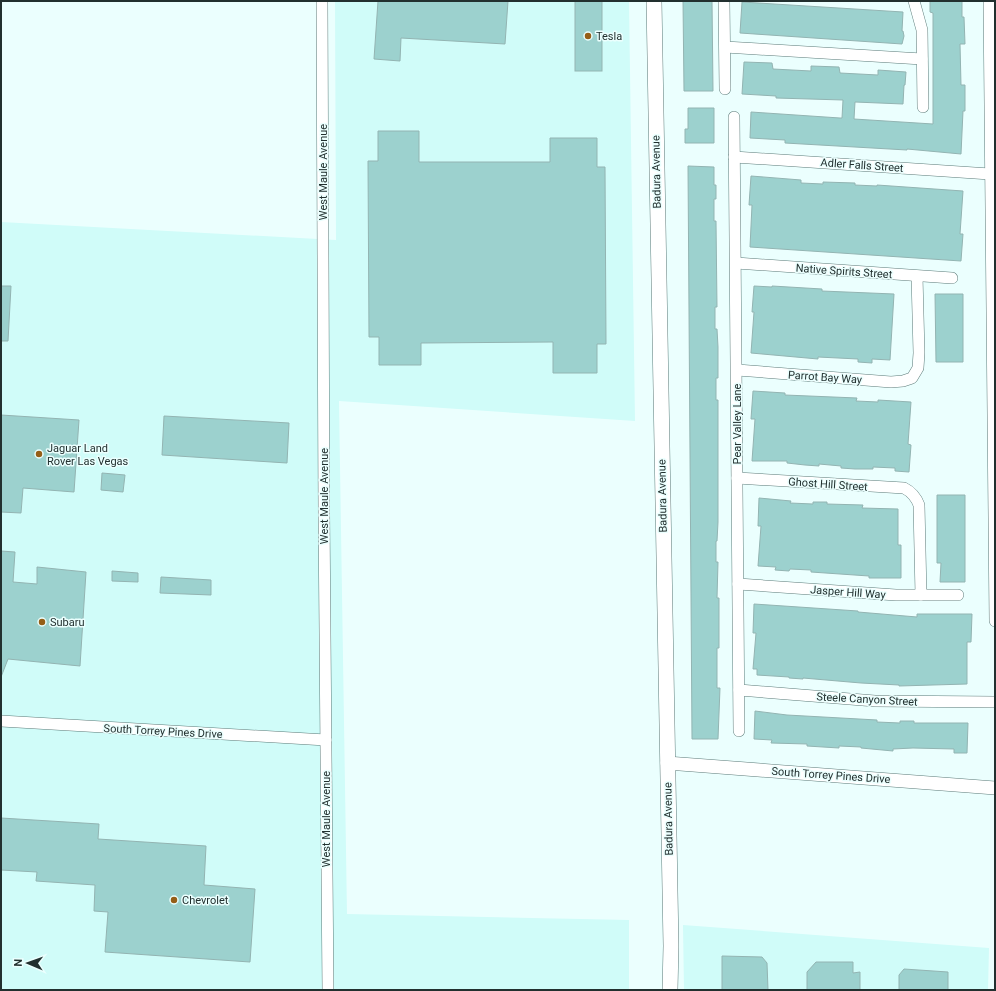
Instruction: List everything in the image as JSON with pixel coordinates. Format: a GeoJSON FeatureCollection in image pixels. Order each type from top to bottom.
{"type":"FeatureCollection","features":[{"type":"Feature","properties":{"kind":"main road","name":"Badura Avenue"},"geometry":{"type":"LineString","coordinates":[[654,1],[670,990]]}},
{"type":"Feature","properties":{"kind":"street","name":"West Maule Avenue"},"geometry":{"type":"LineString","coordinates":[[322,1],[328,990]]}},
{"type":"Feature","properties":{"kind":"street"},"geometry":{"type":"LineString","coordinates":[[724,1],[725,89]]}},
{"type":"Feature","properties":{"kind":"street"},"geometry":{"type":"LineString","coordinates":[[914,1],[922,30],[923,107]]}},
{"type":"Feature","properties":{"kind":"street"},"geometry":{"type":"LineString","coordinates":[[989,1],[990,174],[993,278],[995,621]]}},
{"type":"Feature","properties":{"kind":"street"},"geometry":{"type":"LineString","coordinates":[[725,47],[922,59]]}},
{"type":"Feature","properties":{"kind":"street","name":"Pear Valley Lane"},"geometry":{"type":"LineString","coordinates":[[734,117],[739,731]]}},
{"type":"Feature","properties":{"kind":"street","name":"Adler Falls Street"},"geometry":{"type":"LineString","coordinates":[[734,156],[990,174]]}},
{"type":"Feature","properties":{"kind":"street","name":"Native Spirits Street"},"geometry":{"type":"LineString","coordinates":[[736,263],[952,278]]}},
{"type":"Feature","properties":{"kind":"street","name":"Parrot Bay Way"},"geometry":{"type":"LineString","coordinates":[[737,370],[891,382],[903,381],[912,378],[918,368],[919,353],[917,276]]}},
{"type":"Feature","properties":{"kind":"street","name":"Ghost Hill Street"},"geometry":{"type":"LineString","coordinates":[[737,478],[904,488],[916,497],[919,505],[921,595]]}},
{"type":"Feature","properties":{"kind":"street","name":"Jasper Hill Way"},"geometry":{"type":"LineString","coordinates":[[738,584],[896,595],[958,595]]}},
{"type":"Feature","properties":{"kind":"street","name":"Steele Canyon Street"},"geometry":{"type":"LineString","coordinates":[[739,690],[875,701],[995,702]]}},
{"type":"Feature","properties":{"kind":"street","name":"South Torrey Pines Drive"},"geometry":{"type":"LineString","coordinates":[[1,721],[326,740]]}},
{"type":"Feature","properties":{"kind":"street","name":"South Torrey Pines Drive"},"geometry":{"type":"LineString","coordinates":[[667,763],[995,788]]}},
{"type":"Feature","properties":{"kind":"shaded area"},"geometry":{"type":"Polygon","coordinates":[[[335,1],[629,1],[635,421],[339,401],[347,914],[629,920],[629,990],[1,990],[1,222],[336,240],[335,1]]]}},
{"type":"Feature","properties":{"kind":"shaded area"},"geometry":{"type":"Polygon","coordinates":[[[683,925],[989,948],[988,990],[684,990],[683,925]]]}},
{"type":"Feature","properties":{"kind":"building"},"geometry":{"type":"Polygon","coordinates":[[[378,1],[508,1],[505,44],[401,38],[400,61],[374,59],[378,1]]]}},
{"type":"Feature","properties":{"kind":"building","name":"Tesla"},"geometry":{"type":"Polygon","coordinates":[[[575,1],[602,1],[602,71],[575,71],[575,1]]]}},
{"type":"Feature","properties":{"kind":"building"},"geometry":{"type":"Polygon","coordinates":[[[683,1],[712,1],[713,91],[684,91],[683,1]]]}},
{"type":"Feature","properties":{"kind":"building"},"geometry":{"type":"Polygon","coordinates":[[[930,1],[962,1],[965,44],[960,44],[961,85],[965,85],[965,111],[963,111],[961,154],[907,149],[785,143],[785,140],[750,138],[751,112],[842,118],[843,100],[776,98],[776,96],[742,94],[744,62],[772,63],[773,69],[811,71],[811,66],[839,67],[840,73],[878,75],[878,70],[906,72],[903,104],[855,102],[854,119],[933,124],[933,13],[930,12],[930,1]]]}},
{"type":"Feature","properties":{"kind":"building"},"geometry":{"type":"Polygon","coordinates":[[[742,2],[903,12],[902,31],[904,36],[902,44],[740,33],[742,2]]]}},
{"type":"Feature","properties":{"kind":"building"},"geometry":{"type":"Polygon","coordinates":[[[688,108],[714,108],[714,143],[685,143],[685,129],[688,129],[688,108]]]}},
{"type":"Feature","properties":{"kind":"building"},"geometry":{"type":"Polygon","coordinates":[[[378,131],[419,131],[419,162],[550,162],[550,138],[597,138],[597,167],[605,167],[606,344],[597,344],[597,373],[553,373],[553,342],[421,343],[421,365],[379,365],[379,337],[369,337],[368,161],[378,161],[378,131]]]}},
{"type":"Feature","properties":{"kind":"building"},"geometry":{"type":"Polygon","coordinates":[[[688,166],[714,167],[714,185],[716,185],[716,199],[714,199],[714,221],[716,221],[717,307],[715,307],[715,329],[717,329],[718,347],[716,400],[718,400],[718,522],[716,562],[718,562],[717,598],[719,598],[717,688],[720,688],[718,739],[692,739],[688,166]]]}},
{"type":"Feature","properties":{"kind":"building"},"geometry":{"type":"Polygon","coordinates":[[[751,176],[801,180],[801,183],[855,183],[855,185],[877,185],[963,191],[960,234],[963,234],[961,261],[750,247],[752,205],[749,205],[751,176]]]}},
{"type":"Feature","properties":{"kind":"building"},"geometry":{"type":"Polygon","coordinates":[[[1,286],[11,286],[8,341],[1,341],[1,286]]]}},
{"type":"Feature","properties":{"kind":"building"},"geometry":{"type":"Polygon","coordinates":[[[754,286],[894,294],[890,360],[872,359],[872,363],[858,362],[858,359],[818,357],[818,359],[751,353],[754,286]]]}},
{"type":"Feature","properties":{"kind":"building"},"geometry":{"type":"Polygon","coordinates":[[[935,294],[963,294],[963,362],[936,362],[935,294]]]}},
{"type":"Feature","properties":{"kind":"building"},"geometry":{"type":"Polygon","coordinates":[[[753,391],[785,393],[785,395],[857,398],[856,401],[878,402],[878,400],[911,402],[908,444],[911,445],[909,472],[895,471],[895,468],[873,467],[873,469],[855,469],[819,464],[819,466],[787,463],[787,461],[752,461],[755,419],[751,419],[753,391]]]}},
{"type":"Feature","properties":{"kind":"building","name":"Jaguar Land Rover Las Vegas"},"geometry":{"type":"Polygon","coordinates":[[[1,415],[79,420],[74,492],[23,488],[21,513],[1,512],[1,415]]]}},
{"type":"Feature","properties":{"kind":"building"},"geometry":{"type":"Polygon","coordinates":[[[164,416],[289,423],[287,463],[162,455],[164,416]]]}},
{"type":"Feature","properties":{"kind":"building"},"geometry":{"type":"Polygon","coordinates":[[[102,473],[125,475],[123,492],[101,490],[102,473]]]}},
{"type":"Feature","properties":{"kind":"building"},"geometry":{"type":"Polygon","coordinates":[[[937,495],[965,495],[965,582],[940,582],[941,563],[937,563],[937,495]]]}},
{"type":"Feature","properties":{"kind":"building"},"geometry":{"type":"Polygon","coordinates":[[[759,498],[791,501],[790,503],[813,504],[813,502],[827,502],[827,504],[863,505],[862,508],[898,509],[898,545],[901,545],[901,578],[869,578],[869,576],[811,572],[811,570],[775,570],[776,567],[758,566],[761,526],[758,526],[759,498]]]}},
{"type":"Feature","properties":{"kind":"building","name":"Subaru"},"geometry":{"type":"Polygon","coordinates":[[[1,551],[15,552],[13,582],[37,584],[37,567],[86,572],[80,666],[8,659],[1,677],[1,551]]]}},
{"type":"Feature","properties":{"kind":"building"},"geometry":{"type":"Polygon","coordinates":[[[112,571],[138,573],[138,582],[112,581],[112,571]]]}},
{"type":"Feature","properties":{"kind":"building"},"geometry":{"type":"Polygon","coordinates":[[[161,577],[211,580],[211,595],[160,593],[161,577]]]}},
{"type":"Feature","properties":{"kind":"building"},"geometry":{"type":"Polygon","coordinates":[[[754,604],[858,611],[917,617],[917,614],[972,614],[971,642],[967,642],[967,684],[899,686],[757,675],[757,669],[753,669],[756,633],[753,633],[754,604]]]}},
{"type":"Feature","properties":{"kind":"building"},"geometry":{"type":"Polygon","coordinates":[[[755,711],[787,715],[877,720],[877,722],[900,723],[900,721],[914,721],[914,723],[968,723],[967,753],[954,753],[954,749],[913,748],[893,749],[893,751],[861,747],[839,746],[839,748],[807,746],[807,744],[771,743],[772,740],[754,739],[755,711]]]}},
{"type":"Feature","properties":{"kind":"building","name":"Chevrolet"},"geometry":{"type":"Polygon","coordinates":[[[1,818],[99,824],[98,839],[206,846],[204,885],[255,889],[250,962],[105,952],[108,912],[94,911],[95,885],[36,881],[37,872],[1,870],[1,818]]]}},
{"type":"Feature","properties":{"kind":"building"},"geometry":{"type":"Polygon","coordinates":[[[722,956],[762,957],[767,963],[768,990],[722,990],[722,956]]]}},
{"type":"Feature","properties":{"kind":"building"},"geometry":{"type":"Polygon","coordinates":[[[816,962],[853,962],[853,973],[860,972],[860,990],[807,990],[807,972],[816,962]]]}},
{"type":"Feature","properties":{"kind":"building"},"geometry":{"type":"Polygon","coordinates":[[[904,969],[948,972],[948,990],[899,990],[899,975],[904,969]]]}},
{"type":"Feature","properties":{"kind":"place","name":"Tesla"},"geometry":{"type":"Point","coordinates":[588,36]}},
{"type":"Feature","properties":{"kind":"place","name":"Jaguar Land Rover Las Vegas"},"geometry":{"type":"Point","coordinates":[39,454]}},
{"type":"Feature","properties":{"kind":"place","name":"Subaru"},"geometry":{"type":"Point","coordinates":[42,622]}},
{"type":"Feature","properties":{"kind":"place","name":"Chevrolet"},"geometry":{"type":"Point","coordinates":[174,900]}}]}
